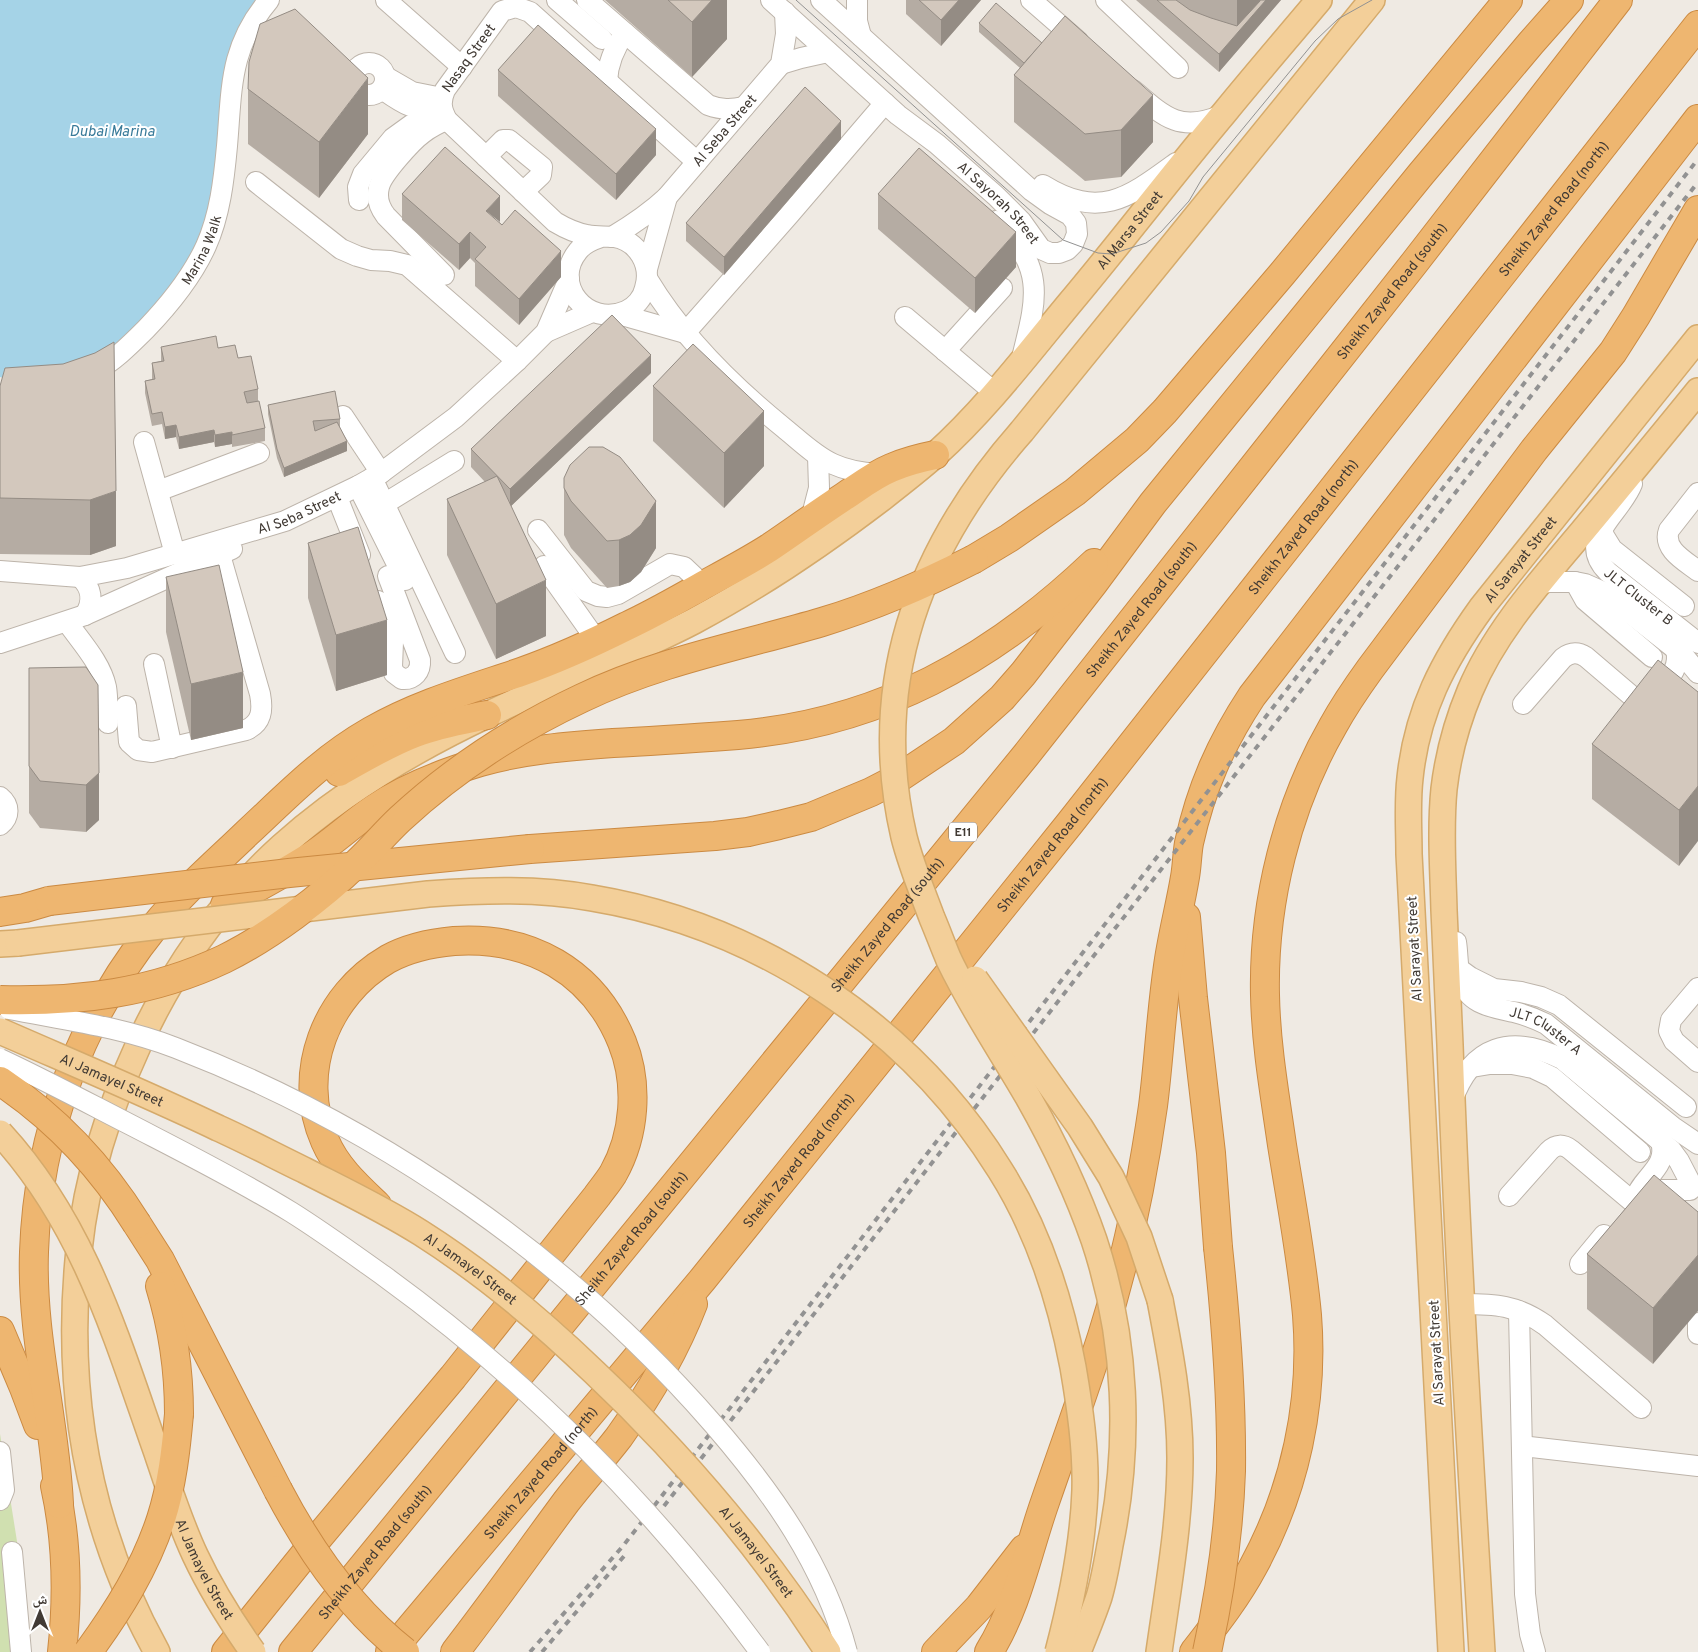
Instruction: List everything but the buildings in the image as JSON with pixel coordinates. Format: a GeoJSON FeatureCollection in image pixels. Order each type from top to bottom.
{"type":"FeatureCollection","features":[{"type":"Feature","properties":{"kind":"highway"},"geometry":{"type":"LineString","coordinates":[[0,1000],[50,1000],[110,995],[169,981],[225,958],[262,937],[311,902],[357,863],[399,820],[441,785],[486,752],[557,710],[607,686],[652,669],[781,634],[864,608],[924,584],[974,559],[1036,521],[1075,492],[1137,440],[1192,381],[1508,0]]}},
{"type":"Feature","properties":{"kind":"highway"},"geometry":{"type":"LineString","coordinates":[[1421,174],[1446,132],[1488,70],[1545,0]]}},
{"type":"Feature","properties":{"kind":"highway"},"geometry":{"type":"LineString","coordinates":[[0,900],[49,901],[289,873],[530,849],[748,832],[811,817],[849,802],[900,777],[954,741],[1002,698],[1023,674],[1153,503],[1421,174],[1531,43],[1570,0]]}},
{"type":"Feature","properties":{"kind":"highway","name":"Sheikh Zayed Road (south)"},"geometry":{"type":"LineString","coordinates":[[293,1652],[1032,747],[1415,262],[1618,0]]}},
{"type":"Feature","properties":{"kind":"highway","name":"Sheikh Zayed Road (north)"},"geometry":{"type":"LineString","coordinates":[[390,1652],[703,1279],[1070,822],[1698,25]]}},
{"type":"Feature","properties":{"kind":"highway"},"geometry":{"type":"LineString","coordinates":[[989,1652],[1015,1599],[1029,1557],[1033,1536],[1102,1334],[1122,1265],[1153,1106],[1172,938],[1185,878],[1188,846],[1206,783],[1218,752],[1252,696],[1698,119]]}},
{"type":"Feature","properties":{"kind":"highway"},"geometry":{"type":"LineString","coordinates":[[1194,1652],[1239,1591],[1265,1544],[1287,1490],[1299,1442],[1305,1404],[1308,1374],[1307,1316],[1270,1063],[1265,993],[1269,924],[1281,856],[1291,823],[1316,758],[1350,697],[1518,471],[1613,352],[1698,210]]}},
{"type":"Feature","properties":{"kind":"highway"},"geometry":{"type":"LineString","coordinates":[[62,1652],[66,1587],[64,1545],[56,1458],[37,1340],[33,1281],[39,1192],[43,1162],[54,1119],[68,1077],[85,1036],[106,997],[130,960],[157,924],[187,891],[299,783],[322,764],[363,736],[392,720],[426,705],[523,671],[597,641],[647,617],[767,548],[878,474],[906,462],[935,455]]}},
{"type":"Feature","properties":{"kind":"highway"},"geometry":{"type":"LineString","coordinates":[[225,904],[271,880],[316,853],[375,808],[427,780],[483,761],[549,749],[741,735],[800,727],[862,711],[893,700],[951,671],[1023,622],[1058,595],[1091,565],[1153,503]]}},
{"type":"Feature","properties":{"kind":"highway"},"geometry":{"type":"LineString","coordinates":[[274,808],[391,743],[416,732],[487,715]]}},
{"type":"Feature","properties":{"kind":"highway"},"geometry":{"type":"LineString","coordinates":[[1185,878],[1190,968],[1211,1153],[1230,1380],[1231,1472],[1228,1520],[1215,1616],[1207,1652]]}},
{"type":"Feature","properties":{"kind":"highway"},"geometry":{"type":"LineString","coordinates":[[0,912],[25,908],[49,901]]}},
{"type":"Feature","properties":{"kind":"highway"},"geometry":{"type":"LineString","coordinates":[[226,1652],[313,1544],[453,1377],[613,1174],[623,1151],[630,1126],[631,1074],[615,1025],[601,1003],[584,984],[564,967],[518,947],[492,941],[440,942],[416,948],[390,958],[369,972],[334,1010],[326,1026],[315,1058],[313,1092],[319,1126],[333,1156],[354,1183],[384,1211]]}},
{"type":"Feature","properties":{"kind":"highway"},"geometry":{"type":"LineString","coordinates":[[0,1081],[35,1106],[74,1140],[108,1180],[160,1260],[278,1490],[310,1547],[328,1573],[371,1622],[405,1652]]}},
{"type":"Feature","properties":{"kind":"highway"},"geometry":{"type":"LineString","coordinates":[[88,1652],[128,1592],[152,1543],[168,1493],[177,1440],[179,1387],[173,1335],[160,1283],[137,1224]]}},
{"type":"Feature","properties":{"kind":"highway"},"geometry":{"type":"LineString","coordinates":[[455,1652],[643,1402],[684,1328],[703,1279]]}},
{"type":"Feature","properties":{"kind":"highway"},"geometry":{"type":"LineString","coordinates":[[0,1331],[35,1416],[59,1504]]}},
{"type":"Feature","properties":{"kind":"highway"},"geometry":{"type":"LineString","coordinates":[[936,1652],[961,1627],[991,1592],[1014,1564],[1033,1536]]}},
{"type":"Feature","properties":{"kind":"main road","name":"Al Marsa Street"},"geometry":{"type":"LineString","coordinates":[[156,1650],[122,1583],[101,1523],[89,1478],[79,1416],[75,1370],[75,1307],[78,1261],[88,1189],[108,1118],[120,1085],[150,1020],[166,990],[194,946],[225,904],[272,854],[325,810],[418,750],[487,715],[648,643],[740,595],[857,517],[935,455],[995,393],[1112,254],[1222,115],[1319,0]]}},
{"type":"Feature","properties":{"kind":"main road"},"geometry":{"type":"LineString","coordinates":[[1078,1652],[1102,1585],[1120,1483],[1123,1401],[1119,1347],[1113,1311],[1094,1240],[1074,1189],[1031,1103],[950,961],[912,866],[896,791],[893,753],[894,696],[899,667],[906,635],[929,571],[944,541],[979,483],[1372,0]]}},
{"type":"Feature","properties":{"kind":"main road","name":"Al Sarayat Street"},"geometry":{"type":"LineString","coordinates":[[1452,1652],[1409,854],[1409,779],[1415,742],[1441,670],[1460,638],[1482,607],[1698,338]]}},
{"type":"Feature","properties":{"kind":"main road","name":"Al Sarayat Street"},"geometry":{"type":"LineString","coordinates":[[1482,1652],[1452,1103],[1442,823],[1444,788],[1459,720],[1472,687],[1488,656],[1538,584],[1590,532],[1639,463],[1698,391]]}},
{"type":"Feature","properties":{"kind":"main road"},"geometry":{"type":"LineString","coordinates":[[1555,516],[1590,532]]}},
{"type":"Feature","properties":{"kind":"main road"},"geometry":{"type":"LineString","coordinates":[[9,944],[428,894],[471,891],[554,892],[631,905],[706,928],[742,943],[811,980],[874,1026],[904,1052],[957,1109],[1001,1171],[1016,1198],[1030,1226],[1053,1284],[1062,1314],[1077,1391],[1082,1424],[1085,1487],[1080,1550],[1058,1652]]}},
{"type":"Feature","properties":{"kind":"main road"},"geometry":{"type":"LineString","coordinates":[[933,920],[1085,1134],[1111,1177],[1126,1207],[1151,1268],[1160,1300],[1172,1365],[1179,1435],[1178,1505],[1160,1652]]}},
{"type":"Feature","properties":{"kind":"main road","name":"Al Jamayel Street"},"geometry":{"type":"LineString","coordinates":[[0,1031],[218,1128],[384,1211],[454,1254],[513,1298],[550,1330],[635,1412],[699,1480],[779,1580],[828,1652]]}},
{"type":"Feature","properties":{"kind":"main road","name":"Al Jamayel Street"},"geometry":{"type":"LineString","coordinates":[[0,1133],[49,1196],[68,1226],[84,1258],[111,1323],[188,1540],[214,1592],[253,1652]]}},
{"type":"Feature","properties":{"kind":"street","name":"Marina Walk"},"geometry":{"type":"LineString","coordinates":[[72,383],[101,369],[123,352],[161,313],[186,281],[206,245],[218,209],[224,177],[229,105],[240,46],[257,14],[269,0]]}},
{"type":"Feature","properties":{"kind":"street"},"geometry":{"type":"LineString","coordinates":[[386,0],[462,67]]}},
{"type":"Feature","properties":{"kind":"street"},"geometry":{"type":"LineString","coordinates":[[557,0],[614,32],[708,105],[717,109],[728,110],[744,107]]}},
{"type":"Feature","properties":{"kind":"street"},"geometry":{"type":"LineString","coordinates":[[587,0],[614,32]]}},
{"type":"Feature","properties":{"kind":"street","name":"Al Sayorah Street"},"geometry":{"type":"LineString","coordinates":[[778,6],[892,109],[937,144],[1002,202],[1020,221],[1041,249],[1059,253],[1067,250],[1073,244],[1077,234],[1076,223],[1070,215],[1032,191],[821,0]]}},
{"type":"Feature","properties":{"kind":"street"},"geometry":{"type":"LineString","coordinates":[[857,0],[861,36]]}},
{"type":"Feature","properties":{"kind":"street"},"geometry":{"type":"LineString","coordinates":[[1031,0],[1095,56]]}},
{"type":"Feature","properties":{"kind":"street"},"geometry":{"type":"LineString","coordinates":[[1106,0],[1178,68]]}},
{"type":"Feature","properties":{"kind":"street"},"geometry":{"type":"LineString","coordinates":[[778,6],[786,34],[781,64],[828,52]]}},
{"type":"Feature","properties":{"kind":"street","name":"Nasaq Street"},"geometry":{"type":"LineString","coordinates":[[443,110],[445,90],[502,11],[516,7],[530,12],[697,162]]}},
{"type":"Feature","properties":{"kind":"street"},"geometry":{"type":"LineString","coordinates":[[601,75],[596,54],[614,32]]}},
{"type":"Feature","properties":{"kind":"street","name":"Al Seba Street"},"geometry":{"type":"LineString","coordinates":[[606,237],[644,217],[667,197],[781,64]]}},
{"type":"Feature","properties":{"kind":"street"},"geometry":{"type":"LineString","coordinates":[[1117,75],[1160,113],[1176,121],[1192,123],[1207,121],[1222,115]]}},
{"type":"Feature","properties":{"kind":"street"},"geometry":{"type":"LineString","coordinates":[[384,83],[400,102],[425,110],[443,110],[486,157],[555,222],[569,230],[585,235],[624,240],[635,247],[643,257],[647,275],[667,310],[746,397],[818,456],[847,470],[878,474]]}},
{"type":"Feature","properties":{"kind":"street"},"geometry":{"type":"LineString","coordinates":[[686,333],[789,216],[892,109]]}},
{"type":"Feature","properties":{"kind":"street","name":"Al Sayorah Street"},"geometry":{"type":"LineString","coordinates":[[892,109],[916,139],[1017,242],[1027,258],[1033,275],[1035,295],[1033,311],[1020,362]]}},
{"type":"Feature","properties":{"kind":"street"},"geometry":{"type":"LineString","coordinates":[[360,200],[358,186],[363,174],[394,138],[411,124],[443,110]]}},
{"type":"Feature","properties":{"kind":"street"},"geometry":{"type":"LineString","coordinates":[[443,110],[409,146],[381,180],[378,196],[380,207],[386,216],[444,275]]}},
{"type":"Feature","properties":{"kind":"street","name":"Al Sayorah Street"},"geometry":{"type":"LineString","coordinates":[[974,137],[1000,152],[1038,182],[1058,194],[1091,203],[1123,198],[1132,194],[1196,148]]}},
{"type":"Feature","properties":{"kind":"street"},"geometry":{"type":"LineString","coordinates":[[486,157],[503,140],[509,140],[542,167],[541,175],[523,192]]}},
{"type":"Feature","properties":{"kind":"street"},"geometry":{"type":"LineString","coordinates":[[256,182],[349,253],[370,260],[390,261],[407,265],[518,362]]}},
{"type":"Feature","properties":{"kind":"street","name":"Al Seba Street"},"geometry":{"type":"LineString","coordinates":[[647,275],[667,197]]}},
{"type":"Feature","properties":{"kind":"street"},"geometry":{"type":"LineString","coordinates":[[555,222],[570,270],[571,289],[583,306],[592,312],[609,315],[618,314],[629,309],[638,302],[644,292],[647,275]]}},
{"type":"Feature","properties":{"kind":"street"},"geometry":{"type":"LineString","coordinates":[[570,270],[578,250],[588,242],[606,237]]}},
{"type":"Feature","properties":{"kind":"street","name":"Al Seba Street"},"geometry":{"type":"LineString","coordinates":[[0,571],[80,577],[126,568],[285,521],[337,497],[370,479],[456,417],[518,362],[546,332],[570,270]]}},
{"type":"Feature","properties":{"kind":"street"},"geometry":{"type":"LineString","coordinates":[[945,351],[1002,288]]}},
{"type":"Feature","properties":{"kind":"street","name":"Al Seba Street"},"geometry":{"type":"LineString","coordinates":[[546,332],[592,312]]}},
{"type":"Feature","properties":{"kind":"street"},"geometry":{"type":"LineString","coordinates":[[618,314],[686,333]]}},
{"type":"Feature","properties":{"kind":"street"},"geometry":{"type":"LineString","coordinates":[[905,317],[995,393]]}},
{"type":"Feature","properties":{"kind":"street"},"geometry":{"type":"LineString","coordinates":[[343,416],[370,479],[420,609]]}},
{"type":"Feature","properties":{"kind":"street"},"geometry":{"type":"LineString","coordinates":[[144,442],[175,554]]}},
{"type":"Feature","properties":{"kind":"street"},"geometry":{"type":"LineString","coordinates":[[158,491],[259,453]]}},
{"type":"Feature","properties":{"kind":"street"},"geometry":{"type":"LineString","coordinates":[[811,519],[819,488],[818,456]]}},
{"type":"Feature","properties":{"kind":"street"},"geometry":{"type":"LineString","coordinates":[[384,504],[454,461]]}},
{"type":"Feature","properties":{"kind":"street"},"geometry":{"type":"LineString","coordinates":[[370,479],[384,504],[455,652]]}},
{"type":"Feature","properties":{"kind":"street"},"geometry":{"type":"LineString","coordinates":[[1698,493],[1669,530],[1667,536],[1667,541],[1673,551],[1698,571]]}},
{"type":"Feature","properties":{"kind":"street"},"geometry":{"type":"LineString","coordinates":[[337,497],[375,578],[420,660],[407,656],[393,657],[393,642],[375,578]]}},
{"type":"Feature","properties":{"kind":"street"},"geometry":{"type":"LineString","coordinates":[[0,643],[76,618],[220,555],[285,521]]}},
{"type":"Feature","properties":{"kind":"street"},"geometry":{"type":"LineString","coordinates":[[538,530],[586,590],[598,596],[607,597],[618,594],[670,564],[684,567],[703,585]]}},
{"type":"Feature","properties":{"kind":"street"},"geometry":{"type":"LineString","coordinates":[[1590,532],[1604,536],[1612,549],[1640,564],[1678,596]]}},
{"type":"Feature","properties":{"kind":"street","name":"JLT Cluster B"},"geometry":{"type":"LineString","coordinates":[[1590,532],[1597,537],[1595,547],[1601,565],[1691,643]]}},
{"type":"Feature","properties":{"kind":"street"},"geometry":{"type":"LineString","coordinates":[[126,706],[129,742],[138,750],[152,752],[246,730],[252,727],[260,717],[262,704],[260,694],[220,555]]}},
{"type":"Feature","properties":{"kind":"street"},"geometry":{"type":"LineString","coordinates":[[544,566],[597,641]]}},
{"type":"Feature","properties":{"kind":"street"},"geometry":{"type":"LineString","coordinates":[[76,618],[90,608],[92,599],[90,590],[80,577]]}},
{"type":"Feature","properties":{"kind":"street","name":"JLT Cluster B"},"geometry":{"type":"LineString","coordinates":[[1538,584],[1556,581],[1585,584],[1603,592],[1691,643]]}},
{"type":"Feature","properties":{"kind":"street"},"geometry":{"type":"LineString","coordinates":[[1575,582],[1593,616],[1627,644],[1652,657]]}},
{"type":"Feature","properties":{"kind":"street"},"geometry":{"type":"LineString","coordinates":[[76,618],[106,687],[108,723]]}},
{"type":"Feature","properties":{"kind":"street"},"geometry":{"type":"LineString","coordinates":[[1644,713],[1652,698],[1675,670],[1677,663],[1691,643]]}},
{"type":"Feature","properties":{"kind":"street","name":"JLT Cluster B"},"geometry":{"type":"LineString","coordinates":[[1691,643],[1689,661],[1698,673]]}},
{"type":"Feature","properties":{"kind":"street"},"geometry":{"type":"LineString","coordinates":[[1523,704],[1563,658],[1577,653],[1586,657],[1644,713]]}},
{"type":"Feature","properties":{"kind":"street"},"geometry":{"type":"LineString","coordinates":[[154,664],[172,748]]}},
{"type":"Feature","properties":{"kind":"street"},"geometry":{"type":"LineString","coordinates":[[1644,713],[1664,700],[1680,697]]}},
{"type":"Feature","properties":{"kind":"street"},"geometry":{"type":"LineString","coordinates":[[0,797],[7,806],[8,812],[7,818],[0,825]]}},
{"type":"Feature","properties":{"kind":"street","name":"JLT Cluster A"},"geometry":{"type":"LineString","coordinates":[[1444,896],[1452,923],[1460,979],[1466,991],[1476,1001],[1486,1006],[1530,1016],[1546,1024],[1693,1136]]}},
{"type":"Feature","properties":{"kind":"street"},"geometry":{"type":"LineString","coordinates":[[1459,968],[1470,978],[1494,989],[1522,992],[1541,997],[1559,1005],[1670,1088],[1686,1107]]}},
{"type":"Feature","properties":{"kind":"street"},"geometry":{"type":"LineString","coordinates":[[1698,988],[1671,1020],[1669,1031],[1674,1041],[1698,1062]]}},
{"type":"Feature","properties":{"kind":"street"},"geometry":{"type":"LineString","coordinates":[[0,1007],[112,1028],[138,1035],[175,1048],[253,1081],[352,1131],[400,1159],[477,1210],[529,1249],[585,1296],[659,1366],[697,1406],[752,1470],[786,1518],[815,1570],[836,1618],[847,1652]]}},
{"type":"Feature","properties":{"kind":"street","name":"JLT Cluster A"},"geometry":{"type":"LineString","coordinates":[[1452,1103],[1458,1084],[1484,1054],[1503,1047],[1524,1046],[1544,1050],[1562,1059],[1661,1142],[1679,1160],[1693,1188]]}},
{"type":"Feature","properties":{"kind":"street"},"geometry":{"type":"LineString","coordinates":[[0,1059],[205,1163],[264,1196],[293,1213],[357,1257],[435,1314],[531,1394],[627,1489],[700,1572],[760,1652]]}},
{"type":"Feature","properties":{"kind":"street"},"geometry":{"type":"LineString","coordinates":[[1470,1068],[1490,1064],[1512,1064],[1532,1068],[1552,1077],[1589,1113],[1629,1146]]}},
{"type":"Feature","properties":{"kind":"street"},"geometry":{"type":"LineString","coordinates":[[1580,1264],[1626,1210],[1660,1162],[1663,1148],[1661,1142]]}},
{"type":"Feature","properties":{"kind":"street"},"geometry":{"type":"LineString","coordinates":[[1509,1196],[1552,1147],[1562,1145],[1571,1150],[1626,1210]]}},
{"type":"Feature","properties":{"kind":"street"},"geometry":{"type":"LineString","coordinates":[[1626,1210],[1649,1192],[1693,1188]]}},
{"type":"Feature","properties":{"kind":"street"},"geometry":{"type":"LineString","coordinates":[[1462,1304],[1509,1306],[1534,1317],[1641,1408]]}},
{"type":"Feature","properties":{"kind":"street"},"geometry":{"type":"LineString","coordinates":[[1519,1310],[1525,1594],[1530,1634],[1535,1652]]}},
{"type":"Feature","properties":{"kind":"street"},"geometry":{"type":"LineString","coordinates":[[1698,1323],[1698,1334]]}},
{"type":"Feature","properties":{"kind":"street"},"geometry":{"type":"LineString","coordinates":[[1522,1446],[1698,1466]]}},
{"type":"Feature","properties":{"kind":"street"},"geometry":{"type":"LineString","coordinates":[[0,1452],[4,1490],[0,1500]]}},
{"type":"Feature","properties":{"kind":"street"},"geometry":{"type":"LineString","coordinates":[[12,1552],[20,1652]]}},
{"type":"Feature","properties":{"kind":"green space"},"geometry":{"type":"Polygon","coordinates":[[[0,1434],[22,1573],[27,1652],[0,1652],[0,1434]]]}},
{"type":"Feature","properties":{"kind":"water","name":"Dubai Marina"},"geometry":{"type":"Polygon","coordinates":[[[0,0],[265,0],[254,13],[216,204],[185,280],[105,361],[26,384],[0,377],[0,0]]]}},
{"type":"Feature","properties":{"kind":"tram line"},"geometry":{"type":"LineString","coordinates":[[796,0],[1063,240],[1098,253],[1112,254],[1146,243],[1161,232],[1189,201],[1203,177],[1315,41],[1338,19],[1372,0]]}},
{"type":"Feature","properties":{"kind":"railway"},"geometry":{"type":"LineString","coordinates":[[530,1652],[623,1546],[1698,159]]}},
{"type":"Feature","properties":{"kind":"railway"},"geometry":{"type":"LineString","coordinates":[[664,1506],[1698,182]]}},
{"type":"Feature","properties":{"kind":"railway"},"geometry":{"type":"LineString","coordinates":[[542,1652],[625,1555]]}}]}
